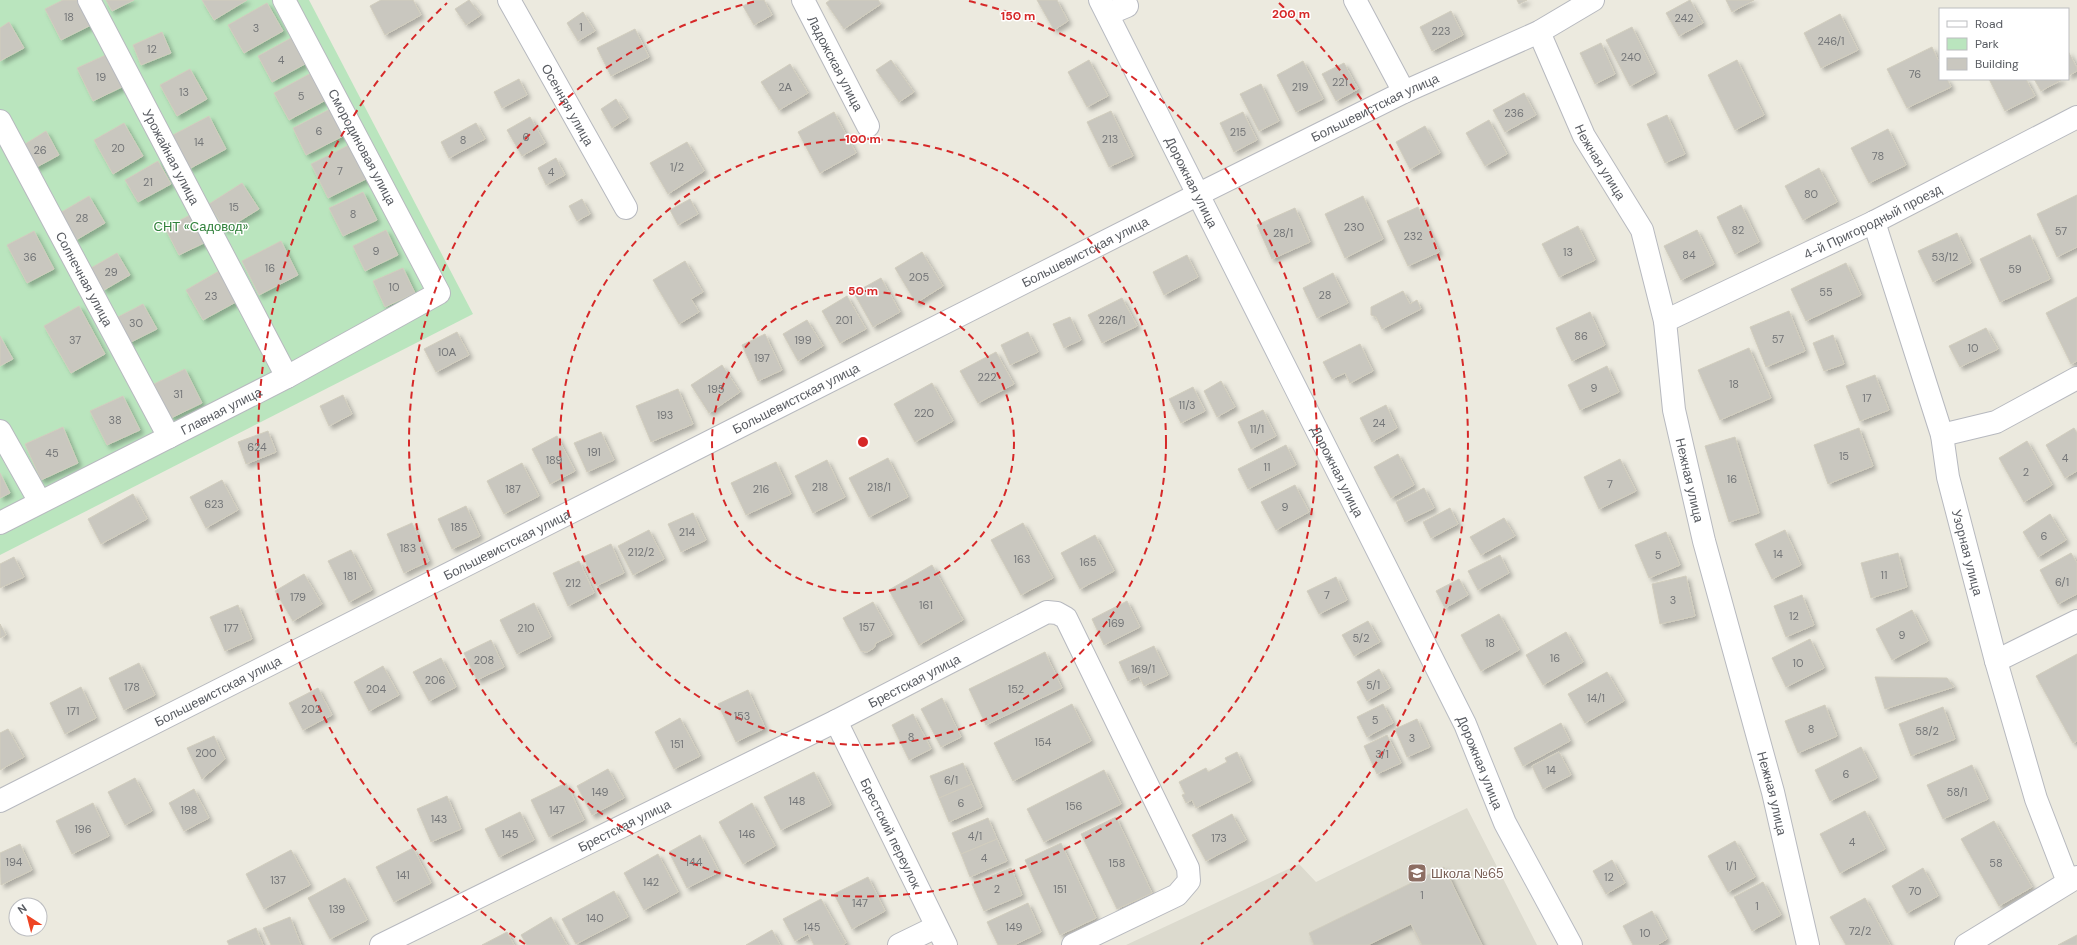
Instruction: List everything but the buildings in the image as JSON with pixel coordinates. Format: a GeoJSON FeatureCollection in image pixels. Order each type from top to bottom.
{"type":"FeatureCollection","features":[{"type":"Feature","properties":{"kind":"street","name":"Урожайная улица"},"geometry":{"type":"LineString","coordinates":[[89,0],[287,377]]}},
{"type":"Feature","properties":{"kind":"street","name":"Смородиновая улица"},"geometry":{"type":"LineString","coordinates":[[284,0],[439,293]]}},
{"type":"Feature","properties":{"kind":"street","name":"Осенняя улица"},"geometry":{"type":"LineString","coordinates":[[509,0],[626,208]]}},
{"type":"Feature","properties":{"kind":"street","name":"Ладожская улица"},"geometry":{"type":"LineString","coordinates":[[803,0],[868,126]]}},
{"type":"Feature","properties":{"kind":"street"},"geometry":{"type":"LineString","coordinates":[[1354,0],[1404,92]]}},
{"type":"Feature","properties":{"kind":"street","name":"Большевистская улица"},"geometry":{"type":"LineString","coordinates":[[0,801],[1199,194],[1404,92],[1539,32],[1593,0]]}},
{"type":"Feature","properties":{"kind":"street"},"geometry":{"type":"LineString","coordinates":[[1104,7],[1127,6]]}},
{"type":"Feature","properties":{"kind":"street","name":"Дорожная улица"},"geometry":{"type":"LineString","coordinates":[[1104,7],[1465,724],[1505,823],[1571,945]]}},
{"type":"Feature","properties":{"kind":"street","name":"Нежная улица"},"geometry":{"type":"LineString","coordinates":[[1539,32],[1584,136],[1642,230],[1665,321],[1674,410],[1699,518],[1773,792],[1808,945]]}},
{"type":"Feature","properties":{"kind":"street","name":"4-й Пригородный проезд"},"geometry":{"type":"LineString","coordinates":[[1665,321],[1874,222],[2077,117]]}},
{"type":"Feature","properties":{"kind":"street","name":"Солнечная улица"},"geometry":{"type":"LineString","coordinates":[[0,121],[170,437]]}},
{"type":"Feature","properties":{"kind":"street","name":"Узорная улица"},"geometry":{"type":"LineString","coordinates":[[1874,222],[1942,435],[1948,477],[1996,661],[2036,799],[2072,879]]}},
{"type":"Feature","properties":{"kind":"street","name":"Главная улица"},"geometry":{"type":"LineString","coordinates":[[0,523],[287,377],[439,293]]}},
{"type":"Feature","properties":{"kind":"street"},"geometry":{"type":"LineString","coordinates":[[1942,435],[1996,422],[2077,378]]}},
{"type":"Feature","properties":{"kind":"street"},"geometry":{"type":"LineString","coordinates":[[0,431],[40,502]]}},
{"type":"Feature","properties":{"kind":"street","name":"Брестская улица"},"geometry":{"type":"LineString","coordinates":[[381,945],[836,721],[1047,612],[1057,613],[1066,618],[1188,868],[1189,882],[1178,895],[1073,945]]}},
{"type":"Feature","properties":{"kind":"street"},"geometry":{"type":"LineString","coordinates":[[1996,661],[2077,621]]}},
{"type":"Feature","properties":{"kind":"street","name":"Брестский переулок"},"geometry":{"type":"LineString","coordinates":[[836,721],[941,936]]}},
{"type":"Feature","properties":{"kind":"street"},"geometry":{"type":"LineString","coordinates":[[1966,945],[2072,879]]}},
{"type":"Feature","properties":{"kind":"street"},"geometry":{"type":"LineString","coordinates":[[899,945],[941,936]]}},
{"type":"Feature","properties":{"kind":"shaded area","name":"Школа №65"},"geometry":{"type":"Polygon","coordinates":[[[1467,808],[1537,945],[1126,945],[1299,864],[1316,882],[1467,808]]]}},
{"type":"Feature","properties":{"kind":"green space","name":"СНТ «Садовод»"},"geometry":{"type":"Polygon","coordinates":[[[0,0],[309,0],[473,314],[0,555],[0,0]]]}},
{"type":"Feature","properties":{"kind":"place","name":"Школа №65"},"geometry":{"type":"Point","coordinates":[1417,873]}}]}
